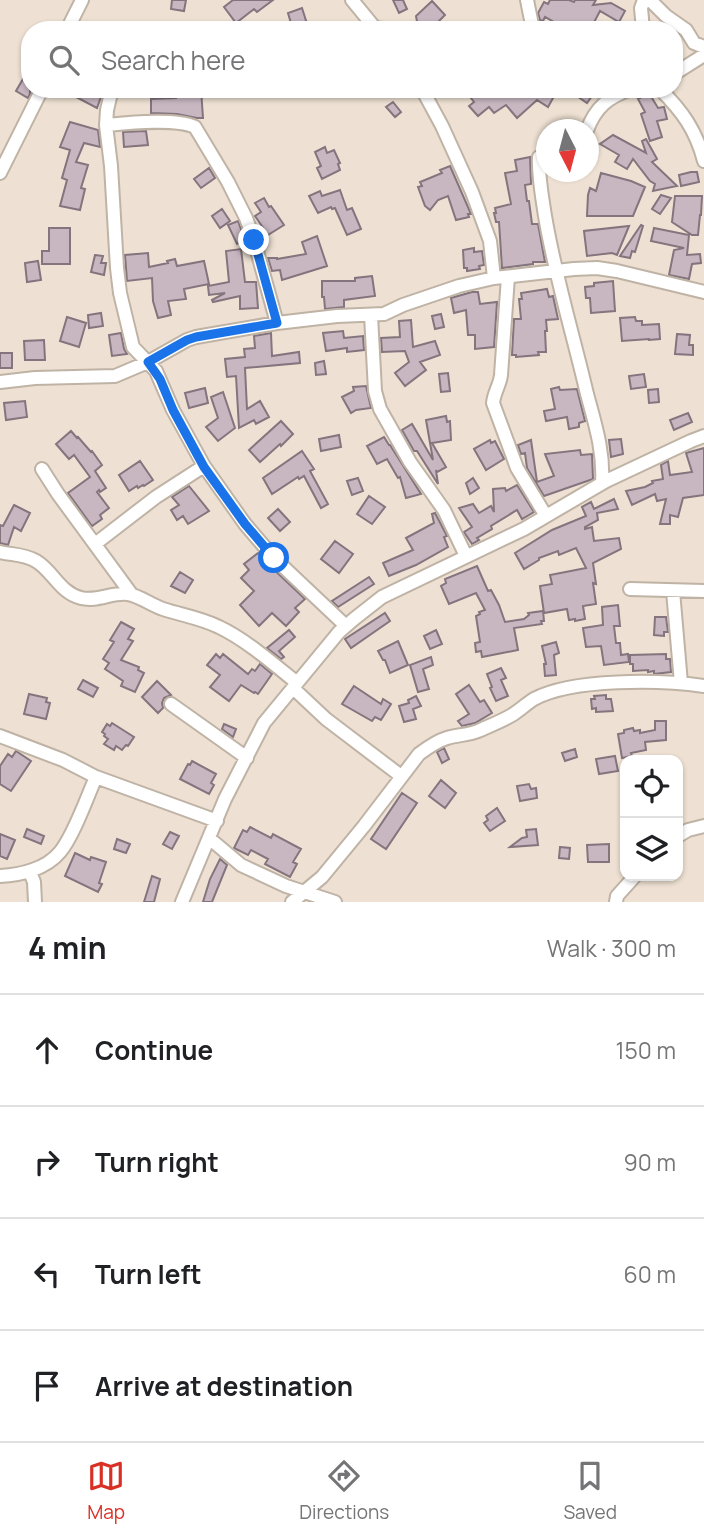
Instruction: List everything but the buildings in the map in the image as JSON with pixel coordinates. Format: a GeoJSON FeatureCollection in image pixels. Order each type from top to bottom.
{"type":"FeatureCollection","features":[{"type":"Feature","properties":{"kind":"street"},"geometry":{"type":"LineString","coordinates":[[72,21],[82,0]]}},
{"type":"Feature","properties":{"kind":"street"},"geometry":{"type":"LineString","coordinates":[[352,0],[369,21]]}},
{"type":"Feature","properties":{"kind":"street"},"geometry":{"type":"LineString","coordinates":[[527,0],[531,21]]}},
{"type":"Feature","properties":{"kind":"street"},"geometry":{"type":"LineString","coordinates":[[642,21],[643,0]]}},
{"type":"Feature","properties":{"kind":"street"},"geometry":{"type":"LineString","coordinates":[[650,0],[673,21]]}},
{"type":"Feature","properties":{"kind":"street"},"geometry":{"type":"LineString","coordinates":[[683,29],[694,43],[704,47]]}},
{"type":"Feature","properties":{"kind":"street"},"geometry":{"type":"LineString","coordinates":[[683,68],[704,55]]}},
{"type":"Feature","properties":{"kind":"street"},"geometry":{"type":"LineString","coordinates":[[0,173],[38,98]]}},
{"type":"Feature","properties":{"kind":"street"},"geometry":{"type":"LineString","coordinates":[[110,98],[106,125],[120,293],[134,347],[160,379],[173,410],[204,467],[245,524],[274,558],[346,626]]}},
{"type":"Feature","properties":{"kind":"street"},"geometry":{"type":"LineString","coordinates":[[427,98],[472,192],[490,241],[494,278]]}},
{"type":"Feature","properties":{"kind":"street"},"geometry":{"type":"LineString","coordinates":[[592,119],[596,111],[611,98]]}},
{"type":"Feature","properties":{"kind":"street"},"geometry":{"type":"LineString","coordinates":[[669,98],[687,119],[704,161]]}},
{"type":"Feature","properties":{"kind":"street"},"geometry":{"type":"LineString","coordinates":[[106,125],[186,123],[195,127],[246,218],[277,323]]}},
{"type":"Feature","properties":{"kind":"street"},"geometry":{"type":"LineString","coordinates":[[541,182],[555,272],[604,463],[602,483]]}},
{"type":"Feature","properties":{"kind":"street"},"geometry":{"type":"LineString","coordinates":[[0,382],[35,378],[110,377],[148,362],[196,337],[277,323],[384,314],[459,286],[538,272],[597,268],[704,292]]}},
{"type":"Feature","properties":{"kind":"street"},"geometry":{"type":"LineString","coordinates":[[508,277],[501,378],[494,394],[494,402],[517,468],[546,516]]}},
{"type":"Feature","properties":{"kind":"street"},"geometry":{"type":"LineString","coordinates":[[371,315],[376,394],[380,409],[410,462],[444,510],[466,556]]}},
{"type":"Feature","properties":{"kind":"street"},"geometry":{"type":"LineString","coordinates":[[182,902],[225,799],[264,723],[346,626],[382,597],[524,529],[602,483],[704,436]]}},
{"type":"Feature","properties":{"kind":"street"},"geometry":{"type":"LineString","coordinates":[[94,544],[156,497],[204,467]]}},
{"type":"Feature","properties":{"kind":"street"},"geometry":{"type":"LineString","coordinates":[[42,469],[132,595]]}},
{"type":"Feature","properties":{"kind":"street"},"geometry":{"type":"LineString","coordinates":[[0,552],[25,555],[38,562],[50,572],[58,584],[80,598],[132,595],[160,608],[197,618],[226,631],[256,651],[327,719],[401,776]]}},
{"type":"Feature","properties":{"kind":"street"},"geometry":{"type":"LineString","coordinates":[[630,589],[704,591]]}},
{"type":"Feature","properties":{"kind":"street"},"geometry":{"type":"LineString","coordinates":[[673,591],[681,683]]}},
{"type":"Feature","properties":{"kind":"street"},"geometry":{"type":"LineString","coordinates":[[292,902],[322,877],[419,754],[430,746],[447,738],[476,732],[511,716],[534,699],[551,692],[594,684],[681,683],[704,686]]}},
{"type":"Feature","properties":{"kind":"street"},"geometry":{"type":"LineString","coordinates":[[171,704],[247,758]]}},
{"type":"Feature","properties":{"kind":"street"},"geometry":{"type":"LineString","coordinates":[[0,736],[63,760],[96,777],[217,821]]}},
{"type":"Feature","properties":{"kind":"street"},"geometry":{"type":"LineString","coordinates":[[0,876],[30,872],[51,861],[60,852],[96,777]]}},
{"type":"Feature","properties":{"kind":"street"},"geometry":{"type":"LineString","coordinates":[[683,833],[704,825]]}},
{"type":"Feature","properties":{"kind":"street"},"geometry":{"type":"LineString","coordinates":[[209,838],[241,865],[303,892],[335,902]]}},
{"type":"Feature","properties":{"kind":"street"},"geometry":{"type":"LineString","coordinates":[[30,872],[34,883],[35,902]]}},
{"type":"Feature","properties":{"kind":"street"},"geometry":{"type":"LineString","coordinates":[[616,902],[617,896],[630,881]]}},
{"type":"Feature","properties":{"kind":"route"},"geometry":{"type":"LineString","coordinates":[[254,240],[277,323],[196,337],[148,362],[156,371],[173,410],[204,467],[245,524],[274,558]]}}]}
